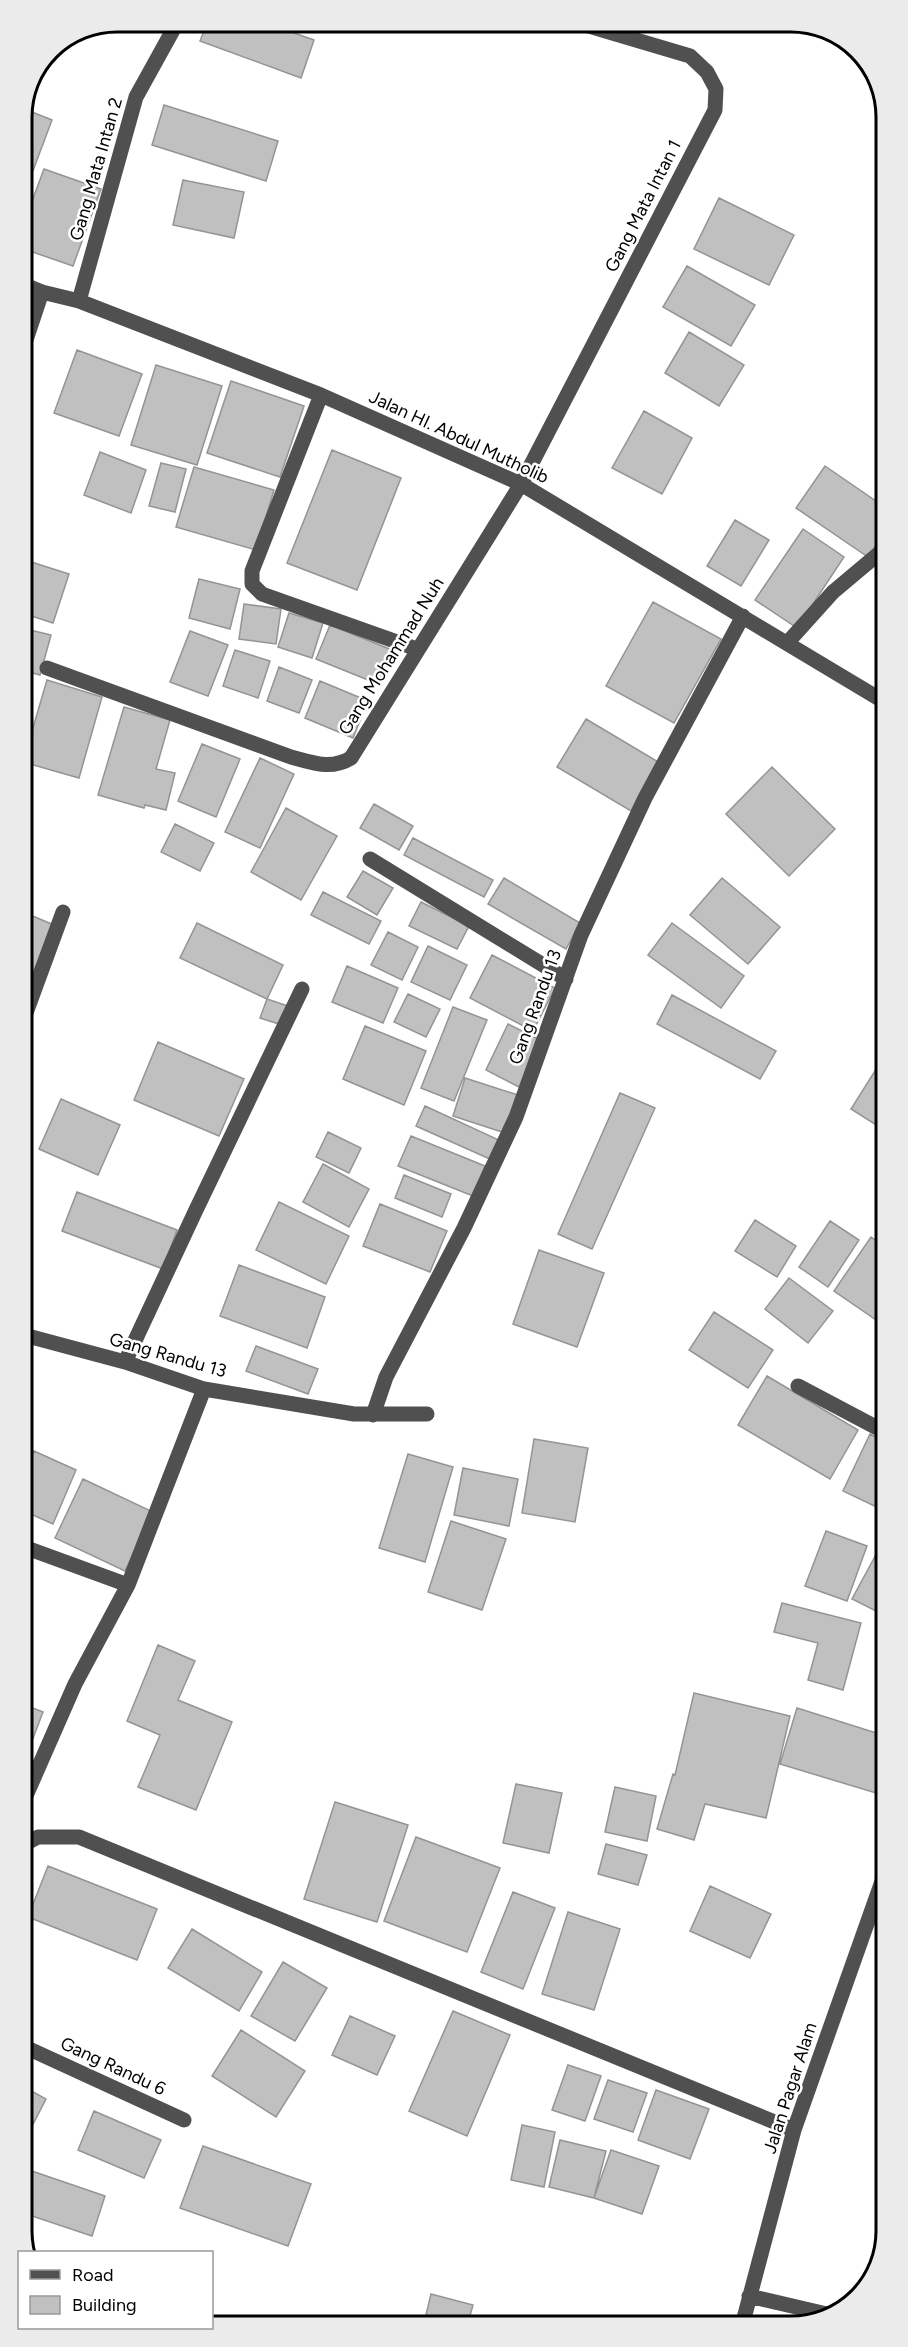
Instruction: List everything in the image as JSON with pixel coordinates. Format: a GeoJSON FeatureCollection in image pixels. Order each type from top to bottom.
{"type":"FeatureCollection","features":[{"type":"Feature","properties":{"kind":"street","name":"Gang Mata Intan 2"},"geometry":{"type":"LineString","coordinates":[[79,301],[136,98],[172,32]]}},
{"type":"Feature","properties":{"kind":"street","name":"Gang Mata Intan 1"},"geometry":{"type":"LineString","coordinates":[[521,484],[715,110],[716,89],[707,72],[690,56],[609,32]]}},
{"type":"Feature","properties":{"kind":"street","name":"Jalan HI. Abdul Mutholib"},"geometry":{"type":"LineString","coordinates":[[32,288],[79,301],[321,395],[521,484],[876,696]]}},
{"type":"Feature","properties":{"kind":"street"},"geometry":{"type":"LineString","coordinates":[[32,322],[42,292]]}},
{"type":"Feature","properties":{"kind":"street"},"geometry":{"type":"LineString","coordinates":[[321,395],[252,571],[252,584],[262,594],[417,649]]}},
{"type":"Feature","properties":{"kind":"street","name":"Gang Mohammad Nuh"},"geometry":{"type":"LineString","coordinates":[[47,669],[291,757],[330,766],[342,764],[351,758],[521,484]]}},
{"type":"Feature","properties":{"kind":"street"},"geometry":{"type":"LineString","coordinates":[[788,642],[833,592],[876,556]]}},
{"type":"Feature","properties":{"kind":"street","name":"Gang Randu 13"},"geometry":{"type":"LineString","coordinates":[[374,1415],[386,1377],[464,1228],[516,1117],[581,934],[645,798],[743,616]]}},
{"type":"Feature","properties":{"kind":"street"},"geometry":{"type":"LineString","coordinates":[[370,859],[566,979]]}},
{"type":"Feature","properties":{"kind":"street"},"geometry":{"type":"LineString","coordinates":[[32,997],[63,912]]}},
{"type":"Feature","properties":{"kind":"street"},"geometry":{"type":"LineString","coordinates":[[125,1362],[302,989]]}},
{"type":"Feature","properties":{"kind":"street","name":"Gang Randu 13"},"geometry":{"type":"LineString","coordinates":[[32,1337],[125,1362],[204,1389],[354,1414],[427,1414]]}},
{"type":"Feature","properties":{"kind":"street"},"geometry":{"type":"LineString","coordinates":[[798,1386],[876,1427]]}},
{"type":"Feature","properties":{"kind":"street"},"geometry":{"type":"LineString","coordinates":[[32,1782],[75,1684],[128,1585],[204,1389]]}},
{"type":"Feature","properties":{"kind":"street"},"geometry":{"type":"LineString","coordinates":[[32,1550],[128,1585]]}},
{"type":"Feature","properties":{"kind":"street"},"geometry":{"type":"LineString","coordinates":[[32,1840],[38,1837],[79,1838],[794,2130]]}},
{"type":"Feature","properties":{"kind":"street","name":"Jalan Pagar Alam"},"geometry":{"type":"LineString","coordinates":[[744,2316],[794,2130],[876,1898]]}},
{"type":"Feature","properties":{"kind":"street","name":"Gang Randu 6"},"geometry":{"type":"LineString","coordinates":[[32,2050],[184,2120]]}},
{"type":"Feature","properties":{"kind":"street"},"geometry":{"type":"LineString","coordinates":[[749,2296],[817,2312]]}},
{"type":"Feature","properties":{"kind":"building"},"geometry":{"type":"Polygon","coordinates":[[[204,32],[291,32],[314,40],[301,78],[200,41],[204,32]]]}},
{"type":"Feature","properties":{"kind":"building"},"geometry":{"type":"Polygon","coordinates":[[[164,105],[278,141],[266,181],[152,145],[164,105]]]}},
{"type":"Feature","properties":{"kind":"building"},"geometry":{"type":"Polygon","coordinates":[[[32,112],[52,120],[32,173],[32,112]]]}},
{"type":"Feature","properties":{"kind":"building"},"geometry":{"type":"Polygon","coordinates":[[[44,169],[101,189],[73,266],[32,252],[32,201],[44,169]]]}},
{"type":"Feature","properties":{"kind":"building"},"geometry":{"type":"Polygon","coordinates":[[[183,180],[244,192],[234,238],[173,225],[183,180]]]}},
{"type":"Feature","properties":{"kind":"building"},"geometry":{"type":"Polygon","coordinates":[[[719,198],[794,235],[769,285],[694,249],[719,198]]]}},
{"type":"Feature","properties":{"kind":"building"},"geometry":{"type":"Polygon","coordinates":[[[687,266],[755,305],[731,346],[663,307],[687,266]]]}},
{"type":"Feature","properties":{"kind":"building"},"geometry":{"type":"Polygon","coordinates":[[[689,332],[744,365],[719,406],[665,373],[689,332]]]}},
{"type":"Feature","properties":{"kind":"building"},"geometry":{"type":"Polygon","coordinates":[[[77,350],[142,374],[119,436],[54,413],[77,350]]]}},
{"type":"Feature","properties":{"kind":"building"},"geometry":{"type":"Polygon","coordinates":[[[156,365],[222,386],[197,465],[131,445],[156,365]]]}},
{"type":"Feature","properties":{"kind":"building"},"geometry":{"type":"Polygon","coordinates":[[[231,381],[304,406],[280,477],[207,453],[231,381]]]}},
{"type":"Feature","properties":{"kind":"building"},"geometry":{"type":"Polygon","coordinates":[[[644,411],[692,438],[662,494],[612,468],[644,411]]]}},
{"type":"Feature","properties":{"kind":"building"},"geometry":{"type":"Polygon","coordinates":[[[332,450],[401,478],[357,590],[287,563],[332,450]]]}},
{"type":"Feature","properties":{"kind":"building"},"geometry":{"type":"Polygon","coordinates":[[[100,452],[146,470],[131,513],[84,495],[100,452]]]}},
{"type":"Feature","properties":{"kind":"building"},"geometry":{"type":"Polygon","coordinates":[[[161,463],[186,469],[175,512],[149,506],[161,463]]]}},
{"type":"Feature","properties":{"kind":"building"},"geometry":{"type":"Polygon","coordinates":[[[825,466],[876,501],[876,545],[868,557],[796,508],[825,466]]]}},
{"type":"Feature","properties":{"kind":"building"},"geometry":{"type":"Polygon","coordinates":[[[194,467],[274,490],[256,550],[176,527],[194,467]]]}},
{"type":"Feature","properties":{"kind":"building"},"geometry":{"type":"Polygon","coordinates":[[[735,520],[769,540],[741,586],[707,566],[735,520]]]}},
{"type":"Feature","properties":{"kind":"building"},"geometry":{"type":"Polygon","coordinates":[[[803,529],[844,557],[797,628],[755,600],[803,529]]]}},
{"type":"Feature","properties":{"kind":"building"},"geometry":{"type":"Polygon","coordinates":[[[32,562],[69,574],[53,623],[32,616],[32,562]]]}},
{"type":"Feature","properties":{"kind":"building"},"geometry":{"type":"Polygon","coordinates":[[[199,579],[240,589],[230,629],[189,618],[199,579]]]}},
{"type":"Feature","properties":{"kind":"building"},"geometry":{"type":"Polygon","coordinates":[[[653,602],[721,639],[674,723],[606,686],[653,602]]]}},
{"type":"Feature","properties":{"kind":"building"},"geometry":{"type":"Polygon","coordinates":[[[244,604],[281,609],[276,644],[239,639],[244,604]]]}},
{"type":"Feature","properties":{"kind":"building"},"geometry":{"type":"Polygon","coordinates":[[[289,613],[323,623],[312,658],[278,647],[289,613]]]}},
{"type":"Feature","properties":{"kind":"building"},"geometry":{"type":"Polygon","coordinates":[[[330,625],[392,650],[378,684],[316,659],[330,625]]]}},
{"type":"Feature","properties":{"kind":"building"},"geometry":{"type":"Polygon","coordinates":[[[32,630],[51,635],[40,675],[32,673],[32,630]]]}},
{"type":"Feature","properties":{"kind":"building"},"geometry":{"type":"Polygon","coordinates":[[[190,631],[228,645],[208,696],[170,682],[190,631]]]}},
{"type":"Feature","properties":{"kind":"building"},"geometry":{"type":"Polygon","coordinates":[[[235,650],[270,661],[258,698],[223,686],[235,650]]]}},
{"type":"Feature","properties":{"kind":"building"},"geometry":{"type":"Polygon","coordinates":[[[279,667],[312,680],[299,713],[267,701],[279,667]]]}},
{"type":"Feature","properties":{"kind":"building"},"geometry":{"type":"Polygon","coordinates":[[[47,680],[102,697],[79,778],[32,765],[32,731],[47,680]]]}},
{"type":"Feature","properties":{"kind":"building"},"geometry":{"type":"Polygon","coordinates":[[[320,681],[368,701],[353,738],[305,718],[320,681]]]}},
{"type":"Feature","properties":{"kind":"building"},"geometry":{"type":"Polygon","coordinates":[[[124,707],[170,720],[156,769],[175,773],[166,810],[145,805],[144,808],[98,795],[124,707]]]}},
{"type":"Feature","properties":{"kind":"building"},"geometry":{"type":"Polygon","coordinates":[[[586,719],[660,763],[631,811],[557,767],[586,719]]]}},
{"type":"Feature","properties":{"kind":"building"},"geometry":{"type":"Polygon","coordinates":[[[202,744],[240,759],[216,817],[178,801],[202,744]]]}},
{"type":"Feature","properties":{"kind":"building"},"geometry":{"type":"Polygon","coordinates":[[[260,758],[294,774],[260,848],[225,832],[260,758]]]}},
{"type":"Feature","properties":{"kind":"building"},"geometry":{"type":"Polygon","coordinates":[[[772,767],[835,829],[789,876],[726,814],[772,767]]]}},
{"type":"Feature","properties":{"kind":"building"},"geometry":{"type":"Polygon","coordinates":[[[374,804],[413,826],[399,850],[360,828],[374,804]]]}},
{"type":"Feature","properties":{"kind":"building"},"geometry":{"type":"Polygon","coordinates":[[[286,808],[337,836],[301,900],[251,872],[286,808]]]}},
{"type":"Feature","properties":{"kind":"building"},"geometry":{"type":"Polygon","coordinates":[[[175,824],[214,843],[200,871],[161,852],[175,824]]]}},
{"type":"Feature","properties":{"kind":"building"},"geometry":{"type":"Polygon","coordinates":[[[413,838],[493,880],[484,897],[404,855],[413,838]]]}},
{"type":"Feature","properties":{"kind":"building"},"geometry":{"type":"Polygon","coordinates":[[[363,871],[393,888],[377,915],[347,897],[363,871]]]}},
{"type":"Feature","properties":{"kind":"building"},"geometry":{"type":"Polygon","coordinates":[[[504,878],[580,923],[566,949],[488,904],[504,878]]]}},
{"type":"Feature","properties":{"kind":"building"},"geometry":{"type":"Polygon","coordinates":[[[722,878],[780,927],[748,964],[690,915],[722,878]]]}},
{"type":"Feature","properties":{"kind":"building"},"geometry":{"type":"Polygon","coordinates":[[[323,892],[381,921],[369,944],[311,915],[323,892]]]}},
{"type":"Feature","properties":{"kind":"building"},"geometry":{"type":"Polygon","coordinates":[[[421,902],[469,926],[457,949],[409,926],[421,902]]]}},
{"type":"Feature","properties":{"kind":"building"},"geometry":{"type":"Polygon","coordinates":[[[32,916],[54,925],[32,975],[32,916]]]}},
{"type":"Feature","properties":{"kind":"building"},"geometry":{"type":"Polygon","coordinates":[[[197,923],[283,965],[267,999],[180,958],[197,923]]]}},
{"type":"Feature","properties":{"kind":"building"},"geometry":{"type":"Polygon","coordinates":[[[672,923],[744,976],[721,1008],[648,955],[672,923]]]}},
{"type":"Feature","properties":{"kind":"building"},"geometry":{"type":"Polygon","coordinates":[[[388,932],[418,947],[402,980],[371,965],[388,932]]]}},
{"type":"Feature","properties":{"kind":"building"},"geometry":{"type":"Polygon","coordinates":[[[428,946],[467,965],[450,1000],[411,982],[428,946]]]}},
{"type":"Feature","properties":{"kind":"building"},"geometry":{"type":"Polygon","coordinates":[[[492,955],[555,988],[533,1031],[470,998],[492,955]]]}},
{"type":"Feature","properties":{"kind":"building"},"geometry":{"type":"Polygon","coordinates":[[[347,966],[398,988],[383,1023],[332,1002],[347,966]]]}},
{"type":"Feature","properties":{"kind":"building"},"geometry":{"type":"Polygon","coordinates":[[[408,994],[440,1009],[426,1037],[394,1022],[408,994]]]}},
{"type":"Feature","properties":{"kind":"building"},"geometry":{"type":"Polygon","coordinates":[[[672,995],[776,1051],[760,1079],[657,1024],[672,995]]]}},
{"type":"Feature","properties":{"kind":"building"},"geometry":{"type":"Polygon","coordinates":[[[267,999],[288,1006],[282,1025],[260,1018],[267,999]]]}},
{"type":"Feature","properties":{"kind":"building"},"geometry":{"type":"Polygon","coordinates":[[[453,1007],[487,1020],[454,1101],[421,1088],[453,1007]]]}},
{"type":"Feature","properties":{"kind":"building"},"geometry":{"type":"Polygon","coordinates":[[[508,1024],[542,1041],[519,1087],[486,1070],[508,1024]]]}},
{"type":"Feature","properties":{"kind":"building"},"geometry":{"type":"Polygon","coordinates":[[[365,1026],[426,1051],[404,1105],[343,1079],[365,1026]]]}},
{"type":"Feature","properties":{"kind":"building"},"geometry":{"type":"Polygon","coordinates":[[[158,1042],[244,1079],[219,1136],[134,1100],[158,1042]]]}},
{"type":"Feature","properties":{"kind":"building"},"geometry":{"type":"Polygon","coordinates":[[[876,1069],[876,1125],[851,1109],[876,1069]]]}},
{"type":"Feature","properties":{"kind":"building"},"geometry":{"type":"Polygon","coordinates":[[[465,1078],[518,1095],[505,1133],[453,1116],[465,1078]]]}},
{"type":"Feature","properties":{"kind":"building"},"geometry":{"type":"Polygon","coordinates":[[[620,1093],[655,1108],[592,1249],[558,1234],[620,1093]]]}},
{"type":"Feature","properties":{"kind":"building"},"geometry":{"type":"Polygon","coordinates":[[[61,1099],[120,1125],[98,1175],[39,1149],[61,1099]]]}},
{"type":"Feature","properties":{"kind":"building"},"geometry":{"type":"Polygon","coordinates":[[[425,1106],[501,1141],[492,1160],[416,1126],[425,1106]]]}},
{"type":"Feature","properties":{"kind":"building"},"geometry":{"type":"Polygon","coordinates":[[[328,1132],[361,1148],[349,1173],[316,1157],[328,1132]]]}},
{"type":"Feature","properties":{"kind":"building"},"geometry":{"type":"Polygon","coordinates":[[[411,1136],[485,1166],[473,1196],[398,1166],[411,1136]]]}},
{"type":"Feature","properties":{"kind":"building"},"geometry":{"type":"Polygon","coordinates":[[[323,1164],[369,1189],[349,1227],[303,1202],[323,1164]]]}},
{"type":"Feature","properties":{"kind":"building"},"geometry":{"type":"Polygon","coordinates":[[[404,1175],[451,1194],[442,1217],[395,1198],[404,1175]]]}},
{"type":"Feature","properties":{"kind":"building"},"geometry":{"type":"Polygon","coordinates":[[[77,1192],[177,1230],[163,1269],[62,1231],[77,1192]]]}},
{"type":"Feature","properties":{"kind":"building"},"geometry":{"type":"Polygon","coordinates":[[[279,1202],[349,1236],[326,1284],[256,1250],[279,1202]]]}},
{"type":"Feature","properties":{"kind":"building"},"geometry":{"type":"Polygon","coordinates":[[[380,1204],[447,1231],[430,1272],[363,1246],[380,1204]]]}},
{"type":"Feature","properties":{"kind":"building"},"geometry":{"type":"Polygon","coordinates":[[[755,1220],[796,1246],[777,1277],[735,1251],[755,1220]]]}},
{"type":"Feature","properties":{"kind":"building"},"geometry":{"type":"Polygon","coordinates":[[[830,1221],[859,1240],[828,1287],[799,1267],[830,1221]]]}},
{"type":"Feature","properties":{"kind":"building"},"geometry":{"type":"Polygon","coordinates":[[[871,1237],[876,1241],[876,1320],[834,1291],[871,1237]]]}},
{"type":"Feature","properties":{"kind":"building"},"geometry":{"type":"Polygon","coordinates":[[[539,1250],[604,1273],[577,1347],[513,1324],[539,1250]]]}},
{"type":"Feature","properties":{"kind":"building"},"geometry":{"type":"Polygon","coordinates":[[[239,1265],[325,1297],[307,1348],[220,1316],[239,1265]]]}},
{"type":"Feature","properties":{"kind":"building"},"geometry":{"type":"Polygon","coordinates":[[[789,1278],[833,1311],[808,1343],[765,1309],[789,1278]]]}},
{"type":"Feature","properties":{"kind":"building"},"geometry":{"type":"Polygon","coordinates":[[[714,1312],[773,1350],[748,1388],[689,1350],[714,1312]]]}},
{"type":"Feature","properties":{"kind":"building"},"geometry":{"type":"Polygon","coordinates":[[[256,1346],[318,1369],[308,1394],[246,1371],[256,1346]]]}},
{"type":"Feature","properties":{"kind":"building"},"geometry":{"type":"Polygon","coordinates":[[[767,1376],[858,1430],[830,1479],[738,1425],[767,1376]]]}},
{"type":"Feature","properties":{"kind":"building"},"geometry":{"type":"Polygon","coordinates":[[[870,1434],[876,1437],[876,1507],[843,1491],[870,1434]]]}},
{"type":"Feature","properties":{"kind":"building"},"geometry":{"type":"Polygon","coordinates":[[[534,1439],[588,1448],[575,1522],[522,1513],[534,1439]]]}},
{"type":"Feature","properties":{"kind":"building"},"geometry":{"type":"Polygon","coordinates":[[[34,1451],[76,1470],[53,1524],[32,1515],[32,1455],[34,1451]]]}},
{"type":"Feature","properties":{"kind":"building"},"geometry":{"type":"Polygon","coordinates":[[[408,1454],[453,1467],[425,1562],[379,1548],[408,1454]]]}},
{"type":"Feature","properties":{"kind":"building"},"geometry":{"type":"Polygon","coordinates":[[[463,1468],[518,1479],[509,1526],[454,1515],[463,1468]]]}},
{"type":"Feature","properties":{"kind":"building"},"geometry":{"type":"Polygon","coordinates":[[[83,1479],[153,1512],[125,1571],[55,1538],[83,1479]]]}},
{"type":"Feature","properties":{"kind":"building"},"geometry":{"type":"Polygon","coordinates":[[[451,1521],[506,1539],[482,1610],[428,1592],[451,1521]]]}},
{"type":"Feature","properties":{"kind":"building"},"geometry":{"type":"Polygon","coordinates":[[[826,1531],[867,1546],[847,1601],[805,1586],[826,1531]]]}},
{"type":"Feature","properties":{"kind":"building"},"geometry":{"type":"Polygon","coordinates":[[[876,1555],[876,1611],[852,1599],[876,1555]]]}},
{"type":"Feature","properties":{"kind":"building"},"geometry":{"type":"Polygon","coordinates":[[[782,1603],[861,1623],[843,1690],[808,1680],[818,1643],[774,1632],[782,1603]]]}},
{"type":"Feature","properties":{"kind":"building"},"geometry":{"type":"Polygon","coordinates":[[[158,1645],[195,1661],[178,1700],[232,1722],[196,1810],[138,1787],[160,1735],[127,1721],[158,1645]]]}},
{"type":"Feature","properties":{"kind":"building"},"geometry":{"type":"Polygon","coordinates":[[[694,1693],[790,1716],[766,1818],[705,1804],[694,1840],[657,1829],[673,1774],[675,1775],[694,1693]]]}},
{"type":"Feature","properties":{"kind":"building"},"geometry":{"type":"Polygon","coordinates":[[[32,1708],[43,1712],[32,1741],[32,1708]]]}},
{"type":"Feature","properties":{"kind":"building"},"geometry":{"type":"Polygon","coordinates":[[[797,1708],[876,1733],[876,1793],[780,1764],[797,1708]]]}},
{"type":"Feature","properties":{"kind":"building"},"geometry":{"type":"Polygon","coordinates":[[[516,1784],[562,1793],[549,1853],[503,1843],[516,1784]]]}},
{"type":"Feature","properties":{"kind":"building"},"geometry":{"type":"Polygon","coordinates":[[[615,1787],[656,1796],[647,1841],[605,1832],[615,1787]]]}},
{"type":"Feature","properties":{"kind":"building"},"geometry":{"type":"Polygon","coordinates":[[[335,1802],[408,1825],[377,1922],[304,1899],[335,1802]]]}},
{"type":"Feature","properties":{"kind":"building"},"geometry":{"type":"Polygon","coordinates":[[[416,1837],[500,1868],[467,1952],[384,1921],[416,1837]]]}},
{"type":"Feature","properties":{"kind":"building"},"geometry":{"type":"Polygon","coordinates":[[[606,1844],[647,1855],[638,1885],[598,1874],[606,1844]]]}},
{"type":"Feature","properties":{"kind":"building"},"geometry":{"type":"Polygon","coordinates":[[[48,1866],[157,1909],[137,1960],[32,1919],[32,1907],[48,1866]]]}},
{"type":"Feature","properties":{"kind":"building"},"geometry":{"type":"Polygon","coordinates":[[[710,1886],[771,1914],[750,1958],[690,1931],[710,1886]]]}},
{"type":"Feature","properties":{"kind":"building"},"geometry":{"type":"Polygon","coordinates":[[[513,1892],[555,1908],[523,1989],[481,1972],[513,1892]]]}},
{"type":"Feature","properties":{"kind":"building"},"geometry":{"type":"Polygon","coordinates":[[[568,1912],[620,1929],[594,2010],[542,1994],[568,1912]]]}},
{"type":"Feature","properties":{"kind":"building"},"geometry":{"type":"Polygon","coordinates":[[[192,1929],[262,1972],[239,2011],[168,1968],[192,1929]]]}},
{"type":"Feature","properties":{"kind":"building"},"geometry":{"type":"Polygon","coordinates":[[[283,1962],[327,1988],[295,2041],[251,2016],[283,1962]]]}},
{"type":"Feature","properties":{"kind":"building"},"geometry":{"type":"Polygon","coordinates":[[[453,2011],[510,2035],[467,2136],[409,2111],[453,2011]]]}},
{"type":"Feature","properties":{"kind":"building"},"geometry":{"type":"Polygon","coordinates":[[[350,2016],[395,2036],[377,2075],[332,2055],[350,2016]]]}},
{"type":"Feature","properties":{"kind":"building"},"geometry":{"type":"Polygon","coordinates":[[[241,2030],[305,2071],[276,2117],[212,2076],[241,2030]]]}},
{"type":"Feature","properties":{"kind":"building"},"geometry":{"type":"Polygon","coordinates":[[[568,2065],[601,2076],[585,2121],[552,2110],[568,2065]]]}},
{"type":"Feature","properties":{"kind":"building"},"geometry":{"type":"Polygon","coordinates":[[[608,2080],[647,2093],[633,2132],[594,2119],[608,2080]]]}},
{"type":"Feature","properties":{"kind":"building"},"geometry":{"type":"Polygon","coordinates":[[[656,2090],[709,2109],[690,2159],[638,2140],[656,2090]]]}},
{"type":"Feature","properties":{"kind":"building"},"geometry":{"type":"Polygon","coordinates":[[[32,2091],[46,2099],[32,2126],[32,2091]]]}},
{"type":"Feature","properties":{"kind":"building"},"geometry":{"type":"Polygon","coordinates":[[[94,2111],[161,2140],[144,2178],[78,2150],[94,2111]]]}},
{"type":"Feature","properties":{"kind":"building"},"geometry":{"type":"Polygon","coordinates":[[[522,2125],[555,2132],[544,2187],[511,2180],[522,2125]]]}},
{"type":"Feature","properties":{"kind":"building"},"geometry":{"type":"Polygon","coordinates":[[[560,2140],[606,2151],[594,2198],[549,2187],[560,2140]]]}},
{"type":"Feature","properties":{"kind":"building"},"geometry":{"type":"Polygon","coordinates":[[[203,2146],[311,2184],[288,2246],[180,2208],[203,2146]]]}},
{"type":"Feature","properties":{"kind":"building"},"geometry":{"type":"Polygon","coordinates":[[[611,2150],[659,2166],[642,2214],[594,2198],[611,2150]]]}},
{"type":"Feature","properties":{"kind":"building"},"geometry":{"type":"Polygon","coordinates":[[[32,2171],[105,2196],[92,2236],[32,2216],[32,2171]]]}},
{"type":"Feature","properties":{"kind":"building"},"geometry":{"type":"Polygon","coordinates":[[[431,2294],[473,2305],[470,2316],[426,2315],[431,2294]]]}}]}
